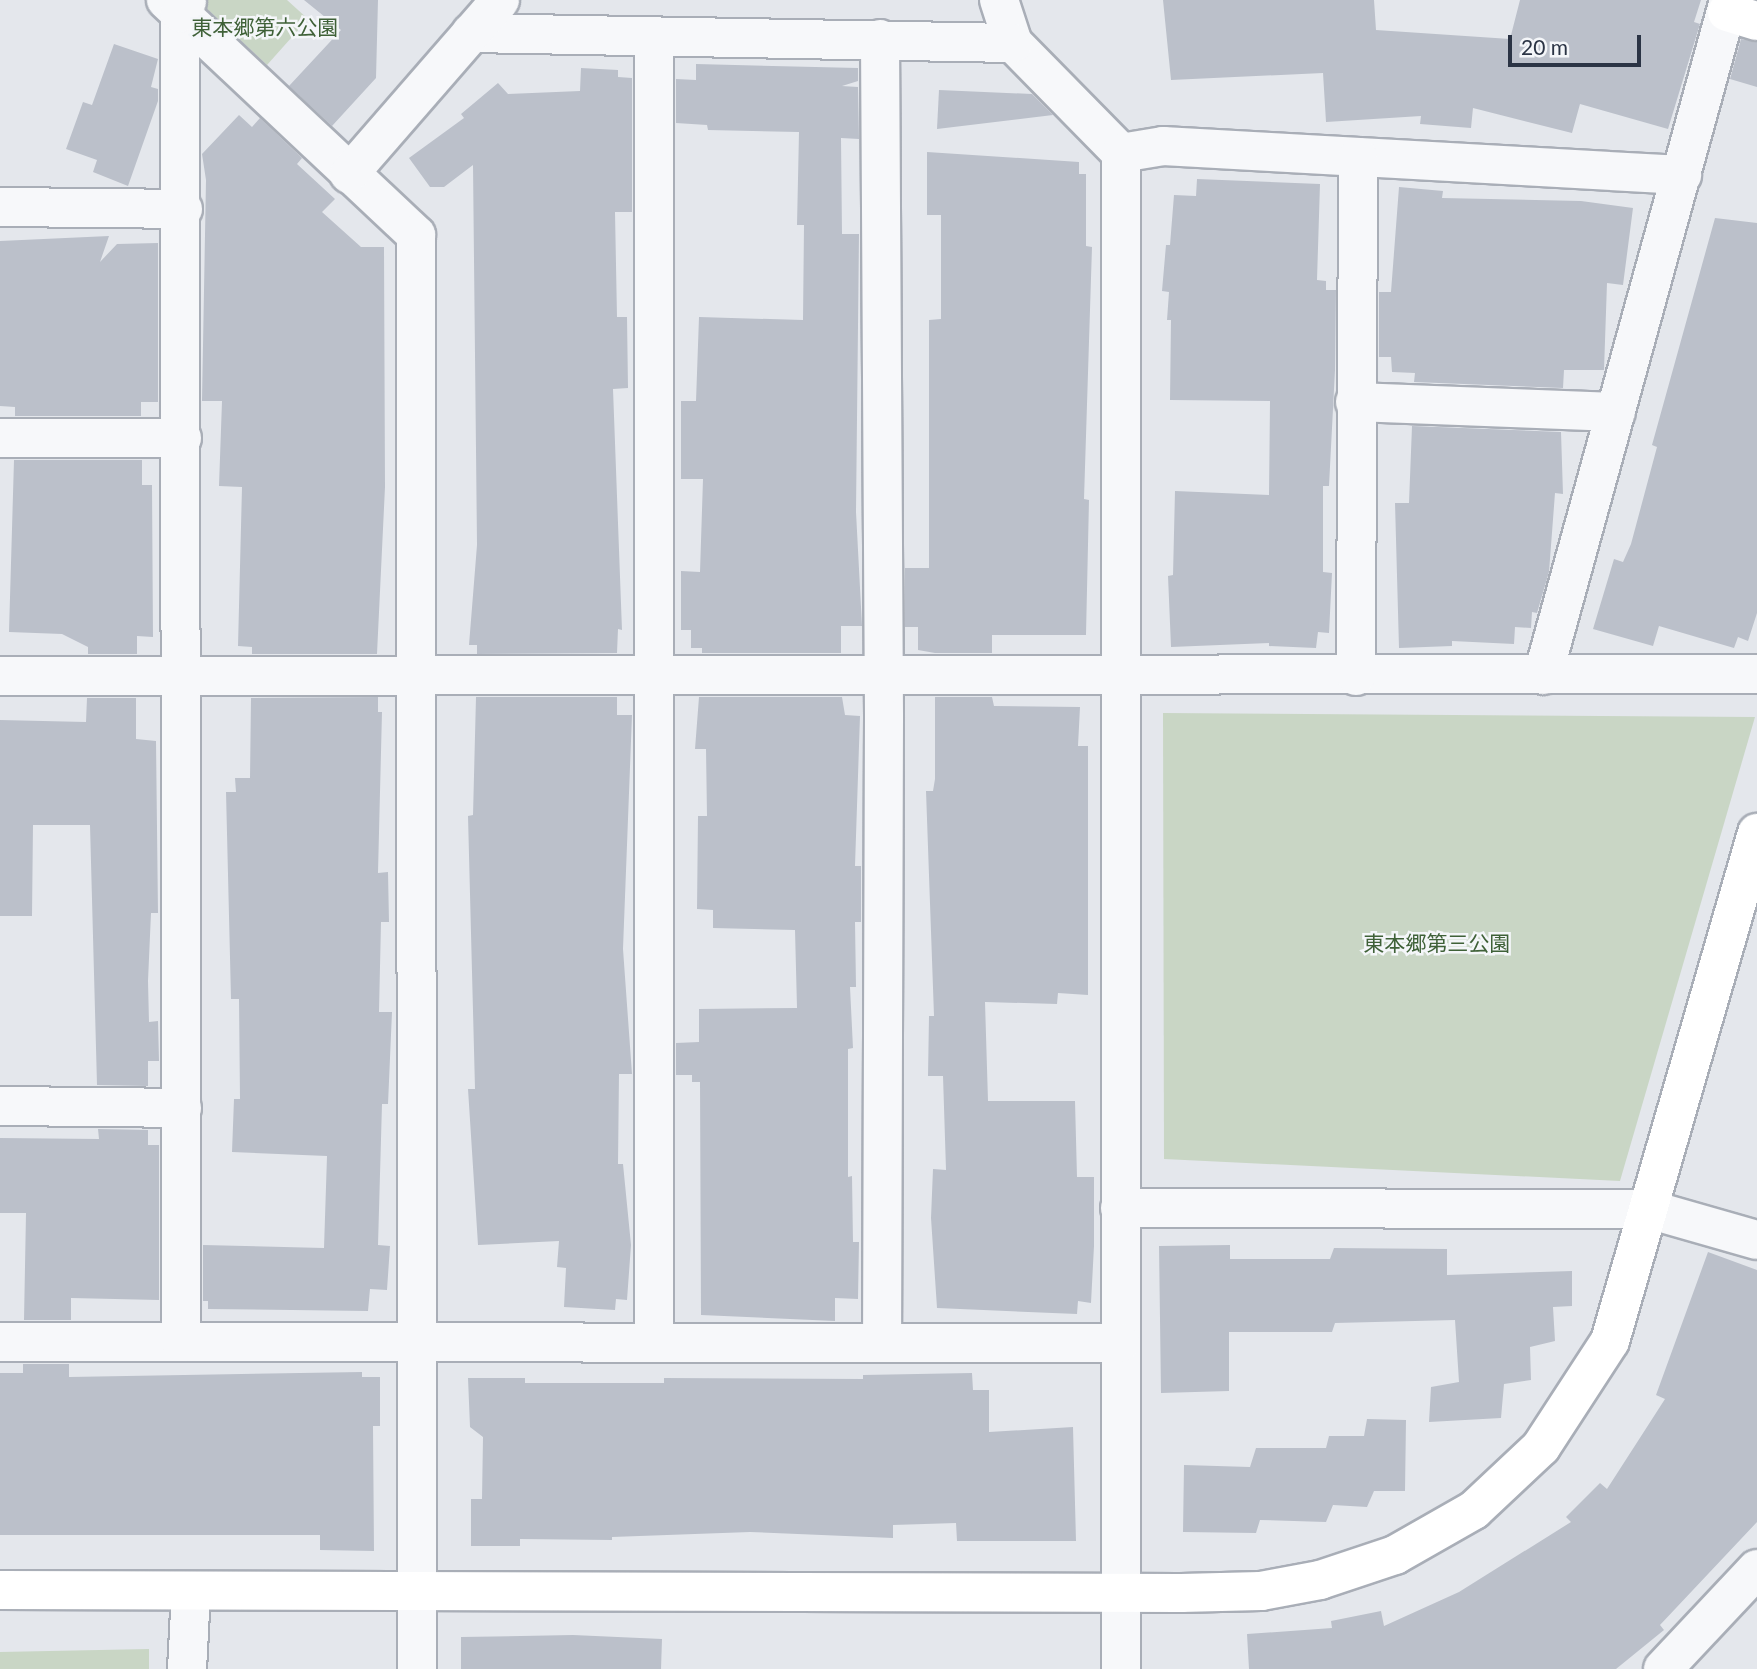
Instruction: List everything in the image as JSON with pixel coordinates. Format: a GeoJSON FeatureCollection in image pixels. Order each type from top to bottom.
{"type":"FeatureCollection","features":[{"type":"Feature","properties":{"kind":"street"},"geometry":{"type":"LineString","coordinates":[[349,174],[500,0]]}},
{"type":"Feature","properties":{"kind":"street"},"geometry":{"type":"LineString","coordinates":[[999,0],[1013,43],[1121,153],[1121,1669]]}},
{"type":"Feature","properties":{"kind":"street"},"geometry":{"type":"LineString","coordinates":[[178,4],[349,174],[416,235],[419,1342],[417,1669]]}},
{"type":"Feature","properties":{"kind":"street"},"geometry":{"type":"LineString","coordinates":[[178,4],[183,209],[181,1342]]}},
{"type":"Feature","properties":{"kind":"street"},"geometry":{"type":"LineString","coordinates":[[1543,675],[1682,175],[1738,11]]}},
{"type":"Feature","properties":{"kind":"street"},"geometry":{"type":"LineString","coordinates":[[471,33],[654,39],[880,38],[1013,43]]}},
{"type":"Feature","properties":{"kind":"street"},"geometry":{"type":"LineString","coordinates":[[880,38],[884,676],[882,1343]]}},
{"type":"Feature","properties":{"kind":"street"},"geometry":{"type":"LineString","coordinates":[[654,39],[654,1342]]}},
{"type":"Feature","properties":{"kind":"street"},"geometry":{"type":"LineString","coordinates":[[1121,153],[1163,146],[1682,175]]}},
{"type":"Feature","properties":{"kind":"street"},"geometry":{"type":"LineString","coordinates":[[1356,676],[1358,157]]}},
{"type":"Feature","properties":{"kind":"street"},"geometry":{"type":"LineString","coordinates":[[0,207],[183,209]]}},
{"type":"Feature","properties":{"kind":"street"},"geometry":{"type":"LineString","coordinates":[[1355,402],[1616,412]]}},
{"type":"Feature","properties":{"kind":"street"},"geometry":{"type":"LineString","coordinates":[[0,438],[182,438]]}},
{"type":"Feature","properties":{"kind":"street"},"geometry":{"type":"LineString","coordinates":[[0,676],[1120,677],[1757,674]]}},
{"type":"Feature","properties":{"kind":"street"},"geometry":{"type":"LineString","coordinates":[[0,1590],[1120,1593],[1261,1591],[1320,1580],[1395,1555],[1474,1510],[1541,1447],[1610,1341],[1757,833]]}},
{"type":"Feature","properties":{"kind":"street"},"geometry":{"type":"LineString","coordinates":[[0,1106],[182,1108]]}},
{"type":"Feature","properties":{"kind":"street"},"geometry":{"type":"LineString","coordinates":[[1120,1208],[1648,1209],[1757,1240]]}},
{"type":"Feature","properties":{"kind":"street"},"geometry":{"type":"LineString","coordinates":[[0,1342],[1120,1343]]}},
{"type":"Feature","properties":{"kind":"street"},"geometry":{"type":"LineString","coordinates":[[1663,1669],[1757,1569]]}},
{"type":"Feature","properties":{"kind":"street"},"geometry":{"type":"LineString","coordinates":[[187,1669],[191,1591]]}},
{"type":"Feature","properties":{"kind":"green space","name":"東本郷第六公園"},"geometry":{"type":"Polygon","coordinates":[[[206,0],[287,0],[308,19],[267,65],[202,4],[206,0]]]}},
{"type":"Feature","properties":{"kind":"green space","name":"東本郷第三公園"},"geometry":{"type":"Polygon","coordinates":[[[1163,713],[1755,717],[1620,1181],[1164,1159],[1163,713]]]}},
{"type":"Feature","properties":{"kind":"green space"},"geometry":{"type":"Polygon","coordinates":[[[149,1649],[149,1669],[0,1669],[0,1652],[149,1649]]]}},
{"type":"Feature","properties":{"kind":"building"},"geometry":{"type":"Polygon","coordinates":[[[304,0],[378,0],[376,78],[332,126],[289,86],[341,30],[304,0]]]}},
{"type":"Feature","properties":{"kind":"building"},"geometry":{"type":"Polygon","coordinates":[[[1163,0],[1374,0],[1376,30],[1510,39],[1520,0],[1701,0],[1694,22],[1700,24],[1668,129],[1580,104],[1572,133],[1473,108],[1471,128],[1420,124],[1421,116],[1326,122],[1323,73],[1171,80],[1163,0]]]}},
{"type":"Feature","properties":{"kind":"building"},"geometry":{"type":"Polygon","coordinates":[[[1741,39],[1757,42],[1757,87],[1730,79],[1741,39]]]}},
{"type":"Feature","properties":{"kind":"building"},"geometry":{"type":"Polygon","coordinates":[[[114,44],[158,59],[151,87],[158,89],[158,101],[128,186],[93,172],[97,160],[66,149],[83,102],[92,105],[114,44]]]}},
{"type":"Feature","properties":{"kind":"building"},"geometry":{"type":"Polygon","coordinates":[[[696,64],[858,68],[858,81],[842,86],[858,87],[859,139],[841,138],[842,234],[859,234],[856,512],[862,626],[841,626],[841,653],[702,653],[702,648],[691,648],[691,630],[681,630],[681,571],[700,572],[703,479],[681,479],[681,401],[696,401],[699,317],[803,320],[804,225],[797,225],[799,132],[708,130],[707,125],[676,123],[676,79],[696,80],[696,64]]]}},
{"type":"Feature","properties":{"kind":"building"},"geometry":{"type":"Polygon","coordinates":[[[581,68],[618,70],[618,77],[632,78],[632,212],[615,212],[617,317],[627,317],[628,388],[613,389],[622,630],[618,629],[617,653],[477,654],[477,645],[469,645],[477,545],[473,165],[444,187],[430,187],[409,158],[464,118],[461,114],[498,83],[508,94],[580,91],[581,68]]]}},
{"type":"Feature","properties":{"kind":"building"},"geometry":{"type":"Polygon","coordinates":[[[939,90],[1032,94],[1053,115],[937,129],[939,90]]]}},
{"type":"Feature","properties":{"kind":"building"},"geometry":{"type":"Polygon","coordinates":[[[239,115],[252,127],[260,118],[302,158],[297,164],[335,199],[322,212],[361,247],[384,247],[385,487],[377,654],[252,654],[252,647],[238,646],[242,487],[219,486],[222,401],[202,401],[206,180],[202,154],[239,115]]]}},
{"type":"Feature","properties":{"kind":"building"},"geometry":{"type":"Polygon","coordinates":[[[927,152],[1079,162],[1079,174],[1086,174],[1086,246],[1092,247],[1084,499],[1089,500],[1086,635],[992,635],[992,653],[935,653],[918,650],[918,627],[905,627],[905,568],[929,568],[929,320],[941,319],[941,215],[927,215],[927,152]]]}},
{"type":"Feature","properties":{"kind":"building"},"geometry":{"type":"Polygon","coordinates":[[[1197,179],[1320,184],[1317,280],[1326,281],[1326,290],[1336,290],[1329,486],[1323,486],[1323,572],[1332,573],[1329,633],[1318,632],[1316,648],[1269,646],[1269,643],[1171,647],[1168,576],[1173,575],[1175,491],[1269,495],[1270,401],[1170,400],[1171,320],[1167,320],[1169,292],[1162,291],[1166,245],[1170,245],[1174,195],[1196,196],[1197,179]]]}},
{"type":"Feature","properties":{"kind":"building"},"geometry":{"type":"Polygon","coordinates":[[[1399,187],[1443,191],[1442,198],[1581,201],[1633,208],[1623,285],[1607,283],[1604,370],[1564,370],[1563,388],[1414,382],[1415,373],[1392,372],[1391,357],[1379,357],[1379,292],[1391,292],[1399,187]]]}},
{"type":"Feature","properties":{"kind":"building"},"geometry":{"type":"Polygon","coordinates":[[[1715,218],[1757,223],[1757,613],[1748,641],[1738,637],[1734,648],[1659,626],[1653,646],[1593,629],[1614,559],[1623,562],[1631,544],[1657,447],[1652,445],[1715,218]]]}},
{"type":"Feature","properties":{"kind":"building"},"geometry":{"type":"Polygon","coordinates":[[[109,236],[100,262],[117,244],[158,243],[158,402],[141,402],[141,416],[15,416],[15,407],[0,406],[0,241],[109,236]]]}},
{"type":"Feature","properties":{"kind":"building"},"geometry":{"type":"Polygon","coordinates":[[[1412,426],[1561,432],[1563,494],[1555,493],[1549,572],[1537,613],[1532,612],[1531,628],[1515,627],[1514,644],[1452,641],[1452,646],[1399,648],[1395,503],[1409,503],[1412,426]]]}},
{"type":"Feature","properties":{"kind":"building"},"geometry":{"type":"Polygon","coordinates":[[[14,460],[142,460],[142,485],[152,485],[153,637],[137,636],[137,654],[88,654],[88,647],[62,634],[9,632],[14,460]]]}},
{"type":"Feature","properties":{"kind":"building"},"geometry":{"type":"Polygon","coordinates":[[[378,697],[378,712],[382,712],[378,873],[388,872],[389,922],[381,922],[379,1012],[392,1012],[388,1104],[382,1104],[378,1245],[390,1246],[387,1290],[370,1289],[368,1311],[208,1309],[208,1301],[203,1301],[203,1245],[324,1248],[327,1156],[232,1152],[234,1099],[240,1099],[239,999],[231,999],[226,792],[236,792],[235,778],[250,778],[251,698],[378,697]]]}},
{"type":"Feature","properties":{"kind":"building"},"geometry":{"type":"Polygon","coordinates":[[[476,697],[617,697],[617,715],[632,715],[623,949],[632,1074],[619,1074],[618,1164],[623,1164],[631,1245],[627,1300],[616,1299],[615,1310],[564,1307],[566,1268],[557,1267],[559,1241],[478,1245],[468,1089],[475,1089],[468,816],[473,815],[476,697]]]}},
{"type":"Feature","properties":{"kind":"building"},"geometry":{"type":"Polygon","coordinates":[[[699,697],[842,697],[845,715],[860,716],[855,866],[861,866],[861,922],[855,922],[856,987],[850,987],[853,1048],[848,1049],[848,1177],[852,1176],[853,1242],[859,1242],[858,1299],[835,1298],[835,1321],[701,1315],[700,1082],[692,1082],[692,1075],[676,1075],[676,1043],[699,1042],[699,1009],[797,1008],[795,930],[713,928],[713,910],[697,909],[698,816],[707,816],[706,749],[695,749],[699,697]]]}},
{"type":"Feature","properties":{"kind":"building"},"geometry":{"type":"Polygon","coordinates":[[[935,697],[992,697],[994,706],[1080,707],[1078,746],[1088,746],[1088,995],[1058,993],[1057,1004],[985,1002],[988,1101],[1075,1101],[1077,1177],[1094,1177],[1091,1303],[1078,1301],[1077,1314],[937,1308],[931,1218],[933,1169],[946,1170],[943,1076],[928,1076],[929,1016],[934,1016],[926,791],[933,791],[935,779],[935,697]]]}},
{"type":"Feature","properties":{"kind":"building"},"geometry":{"type":"Polygon","coordinates":[[[87,698],[136,698],[136,739],[156,741],[158,913],[151,913],[148,981],[149,1022],[158,1021],[159,1061],[148,1061],[148,1086],[97,1085],[90,825],[33,825],[32,916],[0,916],[0,720],[86,722],[87,698]]]}},
{"type":"Feature","properties":{"kind":"building"},"geometry":{"type":"Polygon","coordinates":[[[98,1129],[148,1130],[148,1145],[159,1145],[159,1300],[71,1298],[71,1320],[24,1320],[26,1213],[0,1213],[0,1138],[99,1139],[98,1129]]]}},
{"type":"Feature","properties":{"kind":"building"},"geometry":{"type":"Polygon","coordinates":[[[1230,1245],[1230,1259],[1330,1259],[1334,1248],[1447,1249],[1447,1275],[1572,1271],[1572,1306],[1553,1307],[1555,1341],[1530,1347],[1531,1380],[1504,1384],[1501,1418],[1429,1422],[1431,1387],[1459,1382],[1455,1320],[1335,1323],[1332,1332],[1229,1332],[1229,1391],[1161,1393],[1159,1246],[1230,1245]]]}},
{"type":"Feature","properties":{"kind":"building"},"geometry":{"type":"Polygon","coordinates":[[[1708,1252],[1757,1270],[1757,1522],[1660,1625],[1664,1630],[1616,1669],[1249,1669],[1247,1634],[1332,1628],[1331,1621],[1381,1611],[1384,1626],[1459,1592],[1571,1522],[1566,1517],[1600,1483],[1607,1489],[1665,1399],[1656,1395],[1708,1252]]]}},
{"type":"Feature","properties":{"kind":"building"},"geometry":{"type":"Polygon","coordinates":[[[23,1364],[69,1364],[69,1377],[362,1372],[362,1377],[380,1377],[380,1426],[373,1426],[374,1551],[320,1550],[320,1535],[0,1535],[0,1373],[23,1373],[23,1364]]]}},
{"type":"Feature","properties":{"kind":"building"},"geometry":{"type":"Polygon","coordinates":[[[972,1373],[973,1390],[989,1390],[989,1432],[1073,1427],[1076,1541],[957,1541],[956,1523],[893,1525],[893,1538],[750,1532],[612,1537],[612,1540],[520,1539],[520,1546],[471,1546],[471,1499],[482,1499],[483,1437],[470,1427],[468,1378],[525,1378],[525,1383],[664,1383],[664,1378],[863,1379],[863,1375],[972,1373]]]}},
{"type":"Feature","properties":{"kind":"building"},"geometry":{"type":"Polygon","coordinates":[[[1367,1419],[1406,1420],[1405,1491],[1374,1491],[1367,1507],[1333,1505],[1326,1522],[1260,1520],[1256,1533],[1183,1532],[1184,1465],[1250,1467],[1256,1448],[1326,1448],[1329,1436],[1364,1436],[1367,1419]]]}},
{"type":"Feature","properties":{"kind":"building"},"geometry":{"type":"Polygon","coordinates":[[[573,1635],[662,1639],[661,1669],[461,1669],[461,1637],[573,1635]]]}}]}
